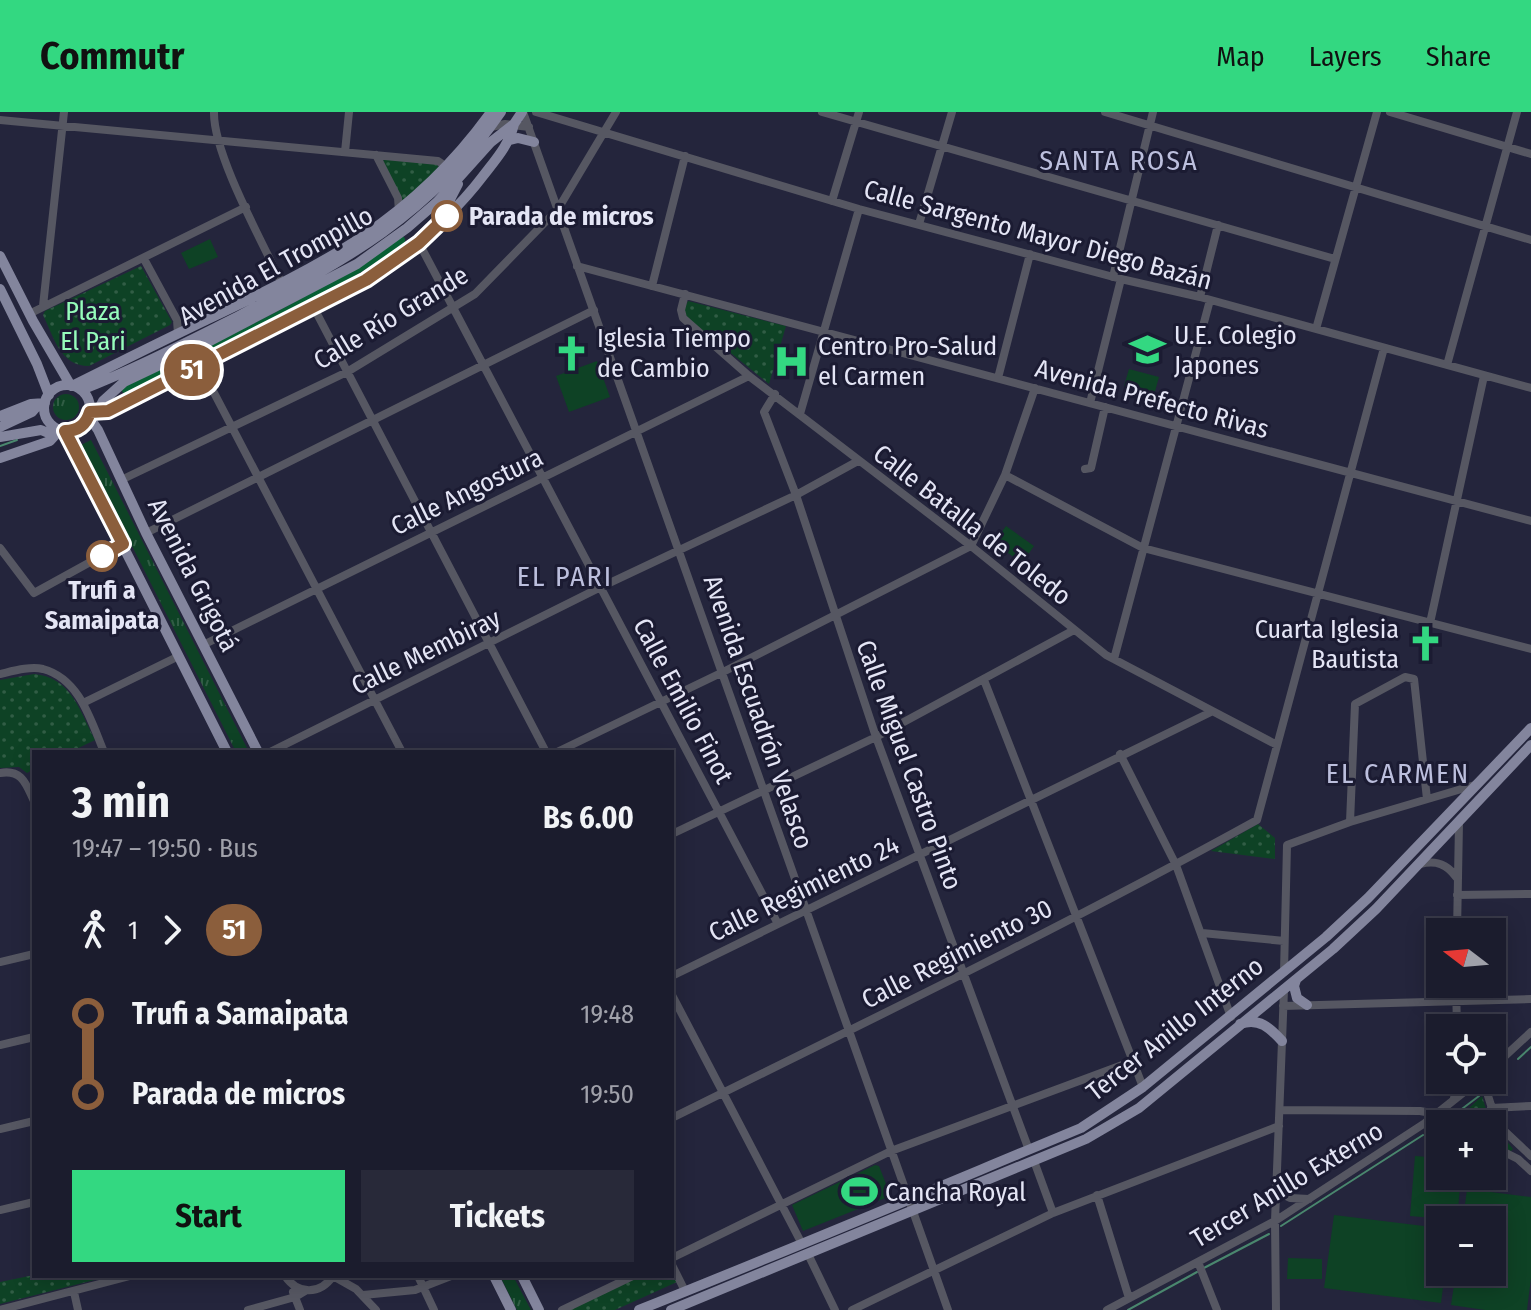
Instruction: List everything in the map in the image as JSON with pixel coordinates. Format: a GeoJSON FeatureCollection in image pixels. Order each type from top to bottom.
{"type":"FeatureCollection","features":[{"type":"Feature","properties":{"kind":"main road","name":"Avenida El Trompillo"},"geometry":{"type":"LineString","coordinates":[[75,387],[202,334],[353,255],[400,216],[447,167],[491,112]]}},
{"type":"Feature","properties":{"kind":"main road","name":"Avenida El Trompillo"},"geometry":{"type":"LineString","coordinates":[[75,387],[282,284],[400,216],[432,194],[501,112]]}},
{"type":"Feature","properties":{"kind":"main road","name":"Avenida El Trompillo"},"geometry":{"type":"LineString","coordinates":[[92,414],[124,382],[357,264],[407,228],[523,112]]}},
{"type":"Feature","properties":{"kind":"main road","name":"Avenida El Trompillo"},"geometry":{"type":"LineString","coordinates":[[92,414],[108,411],[366,280],[419,243],[478,183],[510,140],[514,124]]}},
{"type":"Feature","properties":{"kind":"main road"},"geometry":{"type":"LineString","coordinates":[[510,140],[518,138],[534,142]]}},
{"type":"Feature","properties":{"kind":"main road"},"geometry":{"type":"LineString","coordinates":[[437,226],[461,177]]}},
{"type":"Feature","properties":{"kind":"main road"},"geometry":{"type":"LineString","coordinates":[[0,256],[31,317]]}},
{"type":"Feature","properties":{"kind":"main road"},"geometry":{"type":"LineString","coordinates":[[0,278],[7,278],[75,387],[88,399],[92,414],[79,428],[0,437]]}},
{"type":"Feature","properties":{"kind":"main road"},"geometry":{"type":"LineString","coordinates":[[0,289],[37,364],[48,421],[59,432]]}},
{"type":"Feature","properties":{"kind":"main road"},"geometry":{"type":"LineString","coordinates":[[247,300],[275,297]]}},
{"type":"Feature","properties":{"kind":"main road"},"geometry":{"type":"LineString","coordinates":[[0,427],[32,412],[59,387],[75,387]]}},
{"type":"Feature","properties":{"kind":"main road"},"geometry":{"type":"LineString","coordinates":[[0,416],[44,401]]}},
{"type":"Feature","properties":{"kind":"main road","name":"Avenida Grigotá"},"geometry":{"type":"LineString","coordinates":[[92,414],[146,533],[257,750]]}},
{"type":"Feature","properties":{"kind":"main road"},"geometry":{"type":"LineString","coordinates":[[0,458],[50,441],[59,432]]}},
{"type":"Feature","properties":{"kind":"main road","name":"Avenida Grigotá"},"geometry":{"type":"LineString","coordinates":[[59,432],[123,544],[226,750]]}},
{"type":"Feature","properties":{"kind":"main road","name":"Tercer Anillo Interno"},"geometry":{"type":"LineString","coordinates":[[676,1309],[1086,1139],[1139,1108],[1368,898],[1463,793],[1480,783],[1531,728]]}},
{"type":"Feature","properties":{"kind":"main road","name":"Tercer Anillo Interno"},"geometry":{"type":"LineString","coordinates":[[639,1310],[1081,1128],[1143,1087],[1230,1022],[1296,980],[1376,909],[1531,745]]}},
{"type":"Feature","properties":{"kind":"main road"},"geometry":{"type":"LineString","coordinates":[[1507,771],[1517,753],[1514,746]]}},
{"type":"Feature","properties":{"kind":"main road"},"geometry":{"type":"LineString","coordinates":[[1230,1022],[1272,992],[1284,990],[1286,977],[1310,950]]}},
{"type":"Feature","properties":{"kind":"main road"},"geometry":{"type":"LineString","coordinates":[[1296,980],[1294,993],[1307,1005]]}},
{"type":"Feature","properties":{"kind":"main road"},"geometry":{"type":"LineString","coordinates":[[1230,1022],[1257,1021],[1282,1041]]}},
{"type":"Feature","properties":{"kind":"main road"},"geometry":{"type":"LineString","coordinates":[[1139,1108],[1143,1100],[1143,1087]]}},
{"type":"Feature","properties":{"kind":"main road"},"geometry":{"type":"LineString","coordinates":[[946,1197],[947,1187],[970,1174]]}},
{"type":"Feature","properties":{"kind":"main road"},"geometry":{"type":"LineString","coordinates":[[850,1237],[875,1221],[874,1212]]}},
{"type":"Feature","properties":{"kind":"main road"},"geometry":{"type":"LineString","coordinates":[[744,1280],[743,1273],[771,1258]]}},
{"type":"Feature","properties":{"kind":"main road"},"geometry":{"type":"LineString","coordinates":[[495,1278],[511,1310]]}},
{"type":"Feature","properties":{"kind":"main road"},"geometry":{"type":"LineString","coordinates":[[523,1278],[539,1307]]}},
{"type":"Feature","properties":{"kind":"street"},"geometry":{"type":"LineString","coordinates":[[43,306],[64,112]]}},
{"type":"Feature","properties":{"kind":"street"},"geometry":{"type":"LineString","coordinates":[[214,112],[218,139],[282,284]]}},
{"type":"Feature","properties":{"kind":"street"},"geometry":{"type":"LineString","coordinates":[[345,152],[349,112]]}},
{"type":"Feature","properties":{"kind":"street","name":"Avenida Escuadrón Velasco"},"geometry":{"type":"LineString","coordinates":[[523,112],[948,1310]]}},
{"type":"Feature","properties":{"kind":"street","name":"Calle Sargento Mayor Diego Bazán"},"geometry":{"type":"LineString","coordinates":[[536,112],[859,209],[1200,297],[1531,388]]}},
{"type":"Feature","properties":{"kind":"street","name":"Calle Río Grande"},"geometry":{"type":"LineString","coordinates":[[121,480],[347,372],[475,294],[558,209],[616,112]]}},
{"type":"Feature","properties":{"kind":"street"},"geometry":{"type":"LineString","coordinates":[[822,112],[1335,259]]}},
{"type":"Feature","properties":{"kind":"street"},"geometry":{"type":"LineString","coordinates":[[832,201],[859,112]]}},
{"type":"Feature","properties":{"kind":"street"},"geometry":{"type":"LineString","coordinates":[[919,224],[952,112]]}},
{"type":"Feature","properties":{"kind":"street"},"geometry":{"type":"LineString","coordinates":[[1105,112],[1531,240]]}},
{"type":"Feature","properties":{"kind":"street"},"geometry":{"type":"LineString","coordinates":[[1090,403],[1153,112]]}},
{"type":"Feature","properties":{"kind":"street"},"geometry":{"type":"LineString","coordinates":[[1316,329],[1377,112]]}},
{"type":"Feature","properties":{"kind":"street"},"geometry":{"type":"LineString","coordinates":[[1390,112],[1531,154]]}},
{"type":"Feature","properties":{"kind":"street"},"geometry":{"type":"LineString","coordinates":[[1447,365],[1517,112]]}},
{"type":"Feature","properties":{"kind":"street"},"geometry":{"type":"LineString","coordinates":[[0,120],[438,161],[447,167]]}},
{"type":"Feature","properties":{"kind":"street"},"geometry":{"type":"LineString","coordinates":[[491,127],[514,124],[529,127]]}},
{"type":"Feature","properties":{"kind":"street"},"geometry":{"type":"LineString","coordinates":[[376,155],[398,198],[400,216]]}},
{"type":"Feature","properties":{"kind":"street"},"geometry":{"type":"LineString","coordinates":[[652,286],[685,156]]}},
{"type":"Feature","properties":{"kind":"street"},"geometry":{"type":"LineString","coordinates":[[31,317],[43,306],[246,207]]}},
{"type":"Feature","properties":{"kind":"street"},"geometry":{"type":"LineString","coordinates":[[800,414],[859,209]]}},
{"type":"Feature","properties":{"kind":"street"},"geometry":{"type":"LineString","coordinates":[[1200,297],[1218,225]]}},
{"type":"Feature","properties":{"kind":"street","name":"Calle Emilio Finot"},"geometry":{"type":"LineString","coordinates":[[419,243],[778,924]]}},
{"type":"Feature","properties":{"kind":"street"},"geometry":{"type":"LineString","coordinates":[[998,378],[1030,254]]}},
{"type":"Feature","properties":{"kind":"street"},"geometry":{"type":"LineString","coordinates":[[144,259],[177,320],[178,334]]}},
{"type":"Feature","properties":{"kind":"street","name":"Avenida Prefecto Rivas"},"geometry":{"type":"LineString","coordinates":[[577,266],[1531,521]]}},
{"type":"Feature","properties":{"kind":"street","name":"Calle Batalla de Toledo"},"geometry":{"type":"LineString","coordinates":[[685,294],[681,310],[683,318],[749,376],[971,546],[1074,630],[1114,659],[1277,745]]}},
{"type":"Feature","properties":{"kind":"street"},"geometry":{"type":"LineString","coordinates":[[1114,659],[1210,300]]}},
{"type":"Feature","properties":{"kind":"street"},"geometry":{"type":"LineString","coordinates":[[314,308],[545,750]]}},
{"type":"Feature","properties":{"kind":"street"},"geometry":{"type":"LineString","coordinates":[[146,533],[594,310]]}},
{"type":"Feature","properties":{"kind":"street"},"geometry":{"type":"LineString","coordinates":[[1277,745],[1384,348]]}},
{"type":"Feature","properties":{"kind":"street"},"geometry":{"type":"LineString","coordinates":[[200,366],[401,750]]}},
{"type":"Feature","properties":{"kind":"street","name":"Calle Angostura"},"geometry":{"type":"LineString","coordinates":[[203,645],[749,376]]}},
{"type":"Feature","properties":{"kind":"street"},"geometry":{"type":"LineString","coordinates":[[1430,623],[1484,376]]}},
{"type":"Feature","properties":{"kind":"street"},"geometry":{"type":"LineString","coordinates":[[561,750],[971,546],[1005,475],[1035,388]]}},
{"type":"Feature","properties":{"kind":"street","name":"Calle Miguel Castro Pinto"},"geometry":{"type":"LineString","coordinates":[[775,394],[764,412],[796,495],[876,737],[1029,1150]]}},
{"type":"Feature","properties":{"kind":"street"},"geometry":{"type":"LineString","coordinates":[[1085,469],[1091,468],[1105,407]]}},
{"type":"Feature","properties":{"kind":"street","name":"Calle Membiray"},"geometry":{"type":"LineString","coordinates":[[274,750],[601,587],[796,495],[858,461]]}},
{"type":"Feature","properties":{"kind":"street"},"geometry":{"type":"LineString","coordinates":[[1005,475],[1143,548],[1531,649]]}},
{"type":"Feature","properties":{"kind":"street"},"geometry":{"type":"LineString","coordinates":[[0,548],[32,592],[36,593],[123,544]]}},
{"type":"Feature","properties":{"kind":"street"},"geometry":{"type":"LineString","coordinates":[[674,833],[876,737],[1074,630]]}},
{"type":"Feature","properties":{"kind":"street"},"geometry":{"type":"LineString","coordinates":[[83,703],[179,656]]}},
{"type":"Feature","properties":{"kind":"street"},"geometry":{"type":"LineString","coordinates":[[0,674],[41,668],[72,686],[83,703],[103,750]]}},
{"type":"Feature","properties":{"kind":"street"},"geometry":{"type":"LineString","coordinates":[[1350,822],[1355,704],[1405,677],[1414,679],[1427,799]]}},
{"type":"Feature","properties":{"kind":"street"},"geometry":{"type":"LineString","coordinates":[[984,680],[1143,1087]]}},
{"type":"Feature","properties":{"kind":"street","name":"Calle Regimiento 24"},"geometry":{"type":"LineString","coordinates":[[674,975],[1211,712]]}},
{"type":"Feature","properties":{"kind":"street","name":"Calle Regimiento 30"},"geometry":{"type":"LineString","coordinates":[[674,1117],[1176,865],[1257,820],[1277,745]]}},
{"type":"Feature","properties":{"kind":"street"},"geometry":{"type":"LineString","coordinates":[[1120,754],[1176,865],[1202,933],[1230,1022]]}},
{"type":"Feature","properties":{"kind":"street"},"geometry":{"type":"LineString","coordinates":[[0,773],[14,772],[19,775],[32,798]]}},
{"type":"Feature","properties":{"kind":"street"},"geometry":{"type":"LineString","coordinates":[[1284,972],[1286,850],[1291,841],[1427,799],[1463,793]]}},
{"type":"Feature","properties":{"kind":"street"},"geometry":{"type":"LineString","coordinates":[[1457,918],[1459,823]]}},
{"type":"Feature","properties":{"kind":"street"},"geometry":{"type":"LineString","coordinates":[[1420,864],[1429,862],[1445,866],[1457,878]]}},
{"type":"Feature","properties":{"kind":"street"},"geometry":{"type":"LineString","coordinates":[[1457,895],[1531,894]]}},
{"type":"Feature","properties":{"kind":"street"},"geometry":{"type":"LineString","coordinates":[[1202,933],[1284,941]]}},
{"type":"Feature","properties":{"kind":"street"},"geometry":{"type":"LineString","coordinates":[[0,962],[32,954]]}},
{"type":"Feature","properties":{"kind":"street"},"geometry":{"type":"LineString","coordinates":[[1276,1310],[1276,1191],[1284,990]]}},
{"type":"Feature","properties":{"kind":"street"},"geometry":{"type":"LineString","coordinates":[[674,999],[802,1244]]}},
{"type":"Feature","properties":{"kind":"street"},"geometry":{"type":"LineString","coordinates":[[1283,1006],[1531,999]]}},
{"type":"Feature","properties":{"kind":"street"},"geometry":{"type":"LineString","coordinates":[[1456,1001],[1456,1014]]}},
{"type":"Feature","properties":{"kind":"street"},"geometry":{"type":"LineString","coordinates":[[1506,1055],[1531,1032]]}},
{"type":"Feature","properties":{"kind":"street"},"geometry":{"type":"LineString","coordinates":[[0,1045],[32,1037]]}},
{"type":"Feature","properties":{"kind":"street"},"geometry":{"type":"LineString","coordinates":[[674,1257],[891,1151],[1133,1061]]}},
{"type":"Feature","properties":{"kind":"street"},"geometry":{"type":"LineString","coordinates":[[1450,1105],[1454,1094]]}},
{"type":"Feature","properties":{"kind":"street","name":"Tercer Anillo Externo"},"geometry":{"type":"LineString","coordinates":[[1443,1110],[1464,1094]]}},
{"type":"Feature","properties":{"kind":"street"},"geometry":{"type":"LineString","coordinates":[[1486,1094],[1502,1129],[1531,1156]]}},
{"type":"Feature","properties":{"kind":"street"},"geometry":{"type":"LineString","coordinates":[[1491,1108],[1531,1106]]}},
{"type":"Feature","properties":{"kind":"street"},"geometry":{"type":"LineString","coordinates":[[1280,1110],[1426,1112]]}},
{"type":"Feature","properties":{"kind":"street"},"geometry":{"type":"LineString","coordinates":[[0,1129],[32,1121]]}},
{"type":"Feature","properties":{"kind":"street","name":"Tercer Anillo Externo"},"geometry":{"type":"LineString","coordinates":[[1107,1310],[1201,1269],[1276,1224],[1425,1123]]}},
{"type":"Feature","properties":{"kind":"street"},"geometry":{"type":"LineString","coordinates":[[852,1310],[1053,1213],[1279,1126]]}},
{"type":"Feature","properties":{"kind":"street"},"geometry":{"type":"LineString","coordinates":[[1506,1153],[1531,1171]]}},
{"type":"Feature","properties":{"kind":"street"},"geometry":{"type":"LineString","coordinates":[[1034,1161],[1053,1213]]}},
{"type":"Feature","properties":{"kind":"street"},"geometry":{"type":"LineString","coordinates":[[1276,1191],[1297,1200],[1312,1198]]}},
{"type":"Feature","properties":{"kind":"street"},"geometry":{"type":"LineString","coordinates":[[1097,1195],[1128,1303]]}},
{"type":"Feature","properties":{"kind":"street"},"geometry":{"type":"LineString","coordinates":[[0,1210],[32,1202]]}},
{"type":"Feature","properties":{"kind":"street"},"geometry":{"type":"LineString","coordinates":[[808,1254],[835,1310]]}},
{"type":"Feature","properties":{"kind":"street"},"geometry":{"type":"LineString","coordinates":[[674,1269],[685,1291]]}},
{"type":"Feature","properties":{"kind":"street"},"geometry":{"type":"LineString","coordinates":[[1201,1269],[1217,1310]]}},
{"type":"Feature","properties":{"kind":"street"},"geometry":{"type":"LineString","coordinates":[[0,1310],[123,1278]]}},
{"type":"Feature","properties":{"kind":"street"},"geometry":{"type":"LineString","coordinates":[[248,1310],[321,1288],[331,1278]]}},
{"type":"Feature","properties":{"kind":"street"},"geometry":{"type":"LineString","coordinates":[[338,1278],[363,1295],[376,1310]]}},
{"type":"Feature","properties":{"kind":"street"},"geometry":{"type":"LineString","coordinates":[[419,1278],[434,1310]]}},
{"type":"Feature","properties":{"kind":"street"},"geometry":{"type":"LineString","coordinates":[[363,1295],[423,1287],[446,1278]]}},
{"type":"Feature","properties":{"kind":"street"},"geometry":{"type":"LineString","coordinates":[[562,1310],[629,1278]]}},
{"type":"Feature","properties":{"kind":"street"},"geometry":{"type":"LineString","coordinates":[[288,1280],[305,1291]]}},
{"type":"Feature","properties":{"kind":"street"},"geometry":{"type":"LineString","coordinates":[[288,1280],[300,1310]]}},
{"type":"Feature","properties":{"kind":"street"},"geometry":{"type":"LineString","coordinates":[[74,1292],[78,1310]]}},
{"type":"Feature","properties":{"kind":"street"},"geometry":{"type":"LineString","coordinates":[[698,1310],[702,1297]]}},
{"type":"Feature","properties":{"kind":"green space"},"geometry":{"type":"Polygon","coordinates":[[[383,161],[436,164],[439,167],[402,203],[383,161]]]}},
{"type":"Feature","properties":{"kind":"green space"},"geometry":{"type":"Polygon","coordinates":[[[210,239],[218,257],[189,269],[181,253],[210,239]]]}},
{"type":"Feature","properties":{"kind":"green space","name":"Plaza El Pari"},"geometry":{"type":"Polygon","coordinates":[[[141,266],[172,322],[170,325],[89,366],[71,361],[59,349],[43,315],[45,311],[141,266]]]}},
{"type":"Feature","properties":{"kind":"green space"},"geometry":{"type":"Polygon","coordinates":[[[688,301],[786,326],[769,384],[685,316],[688,301]]]}},
{"type":"Feature","properties":{"kind":"green space"},"geometry":{"type":"Polygon","coordinates":[[[597,361],[610,397],[569,412],[556,376],[597,361]]]}},
{"type":"Feature","properties":{"kind":"green space"},"geometry":{"type":"Polygon","coordinates":[[[1129,369],[1159,377],[1154,395],[1124,386],[1129,369]]]}},
{"type":"Feature","properties":{"kind":"green space"},"geometry":{"type":"Polygon","coordinates":[[[66,394],[75,398],[79,407],[75,416],[66,420],[57,416],[53,407],[57,398],[66,394]]]}},
{"type":"Feature","properties":{"kind":"green space"},"geometry":{"type":"Polygon","coordinates":[[[91,440],[248,750],[235,750],[81,445],[91,440]]]}},
{"type":"Feature","properties":{"kind":"green space"},"geometry":{"type":"Polygon","coordinates":[[[1006,526],[1034,546],[1022,563],[994,543],[1006,526]]]}},
{"type":"Feature","properties":{"kind":"green space"},"geometry":{"type":"Polygon","coordinates":[[[34,674],[57,682],[73,697],[95,740],[74,750],[32,750],[32,770],[27,773],[19,767],[0,768],[0,680],[34,674]]]}},
{"type":"Feature","properties":{"kind":"green space"},"geometry":{"type":"Polygon","coordinates":[[[1258,824],[1275,838],[1275,859],[1211,851],[1258,824]]]}},
{"type":"Feature","properties":{"kind":"green space"},"geometry":{"type":"Polygon","coordinates":[[[1482,1096],[1486,1110],[1467,1110],[1482,1096]]]}},
{"type":"Feature","properties":{"kind":"green space"},"geometry":{"type":"Polygon","coordinates":[[[1415,1156],[1426,1157],[1426,1190],[1460,1190],[1458,1206],[1426,1206],[1426,1217],[1410,1216],[1415,1156]]]}},
{"type":"Feature","properties":{"kind":"green space","name":"Cancha Royal"},"geometry":{"type":"Polygon","coordinates":[[[875,1165],[879,1166],[890,1194],[888,1197],[803,1231],[792,1205],[875,1165]]]}},
{"type":"Feature","properties":{"kind":"green space"},"geometry":{"type":"Polygon","coordinates":[[[1467,1190],[1531,1197],[1531,1278],[1527,1310],[1485,1310],[1451,1305],[1454,1286],[1506,1286],[1506,1206],[1465,1206],[1467,1190]]]}},
{"type":"Feature","properties":{"kind":"green space"},"geometry":{"type":"Polygon","coordinates":[[[1334,1215],[1426,1226],[1426,1286],[1443,1286],[1441,1303],[1324,1288],[1334,1215]]]}},
{"type":"Feature","properties":{"kind":"green space"},"geometry":{"type":"Polygon","coordinates":[[[1288,1258],[1322,1259],[1322,1279],[1287,1279],[1288,1258]]]}},
{"type":"Feature","properties":{"kind":"green space"},"geometry":{"type":"Polygon","coordinates":[[[32,1275],[32,1278],[102,1278],[0,1304],[0,1282],[32,1275]]]}},
{"type":"Feature","properties":{"kind":"green space"},"geometry":{"type":"Polygon","coordinates":[[[674,1275],[677,1282],[615,1310],[569,1310],[635,1278],[674,1278],[674,1275]]]}},
{"type":"Feature","properties":{"kind":"green space"},"geometry":{"type":"Polygon","coordinates":[[[501,1278],[514,1278],[531,1310],[517,1310],[501,1278]]]}},
{"type":"Feature","properties":{"kind":"waterway"},"geometry":{"type":"LineString","coordinates":[[126,390],[302,303],[401,240]]}},
{"type":"Feature","properties":{"kind":"waterway"},"geometry":{"type":"LineString","coordinates":[[0,446],[17,440]]}},
{"type":"Feature","properties":{"kind":"waterway"},"geometry":{"type":"LineString","coordinates":[[1518,1059],[1531,1047]]}},
{"type":"Feature","properties":{"kind":"waterway"},"geometry":{"type":"LineString","coordinates":[[1460,1110],[1479,1096]]}},
{"type":"Feature","properties":{"kind":"waterway"},"geometry":{"type":"LineString","coordinates":[[1281,1226],[1423,1135]]}},
{"type":"Feature","properties":{"kind":"waterway"},"geometry":{"type":"LineString","coordinates":[[1202,1269],[1269,1234]]}},
{"type":"Feature","properties":{"kind":"waterway"},"geometry":{"type":"LineString","coordinates":[[1128,1310],[1197,1272]]}},
{"type":"Feature","properties":{"kind":"bus line","name":"51"},"geometry":{"type":"LineString","coordinates":[[102,556],[123,544],[65,431],[83,425],[90,412],[108,411],[366,280],[419,243],[447,216]]}},
{"type":"Feature","properties":{"kind":"place","name":"Parada de micros"},"geometry":{"type":"Point","coordinates":[447,216]}},
{"type":"Feature","properties":{"kind":"place","name":"U.E. Colegio Japones"},"geometry":{"type":"Point","coordinates":[1148,350]}},
{"type":"Feature","properties":{"kind":"place","name":"Iglesia Tiempo de Cambio"},"geometry":{"type":"Point","coordinates":[571,353]}},
{"type":"Feature","properties":{"kind":"place","name":"Centro Pro-Salud el Carmen"},"geometry":{"type":"Point","coordinates":[792,361]}},
{"type":"Feature","properties":{"kind":"place","name":"Trufi a Samaipata"},"geometry":{"type":"Point","coordinates":[102,556]}},
{"type":"Feature","properties":{"kind":"place","name":"Cuarta Iglesia Bautista"},"geometry":{"type":"Point","coordinates":[1425,644]}},
{"type":"Feature","properties":{"kind":"place","name":"Cancha Royal"},"geometry":{"type":"Point","coordinates":[859,1192]}},
{"type":"Feature","properties":{"kind":"district","name":"SANTA ROSA"},"geometry":{"type":"Point","coordinates":[1119,160]}},
{"type":"Feature","properties":{"kind":"district","name":"EL PARI"},"geometry":{"type":"Point","coordinates":[565,576]}},
{"type":"Feature","properties":{"kind":"district","name":"EL CARMEN"},"geometry":{"type":"Point","coordinates":[1398,773]}}]}
